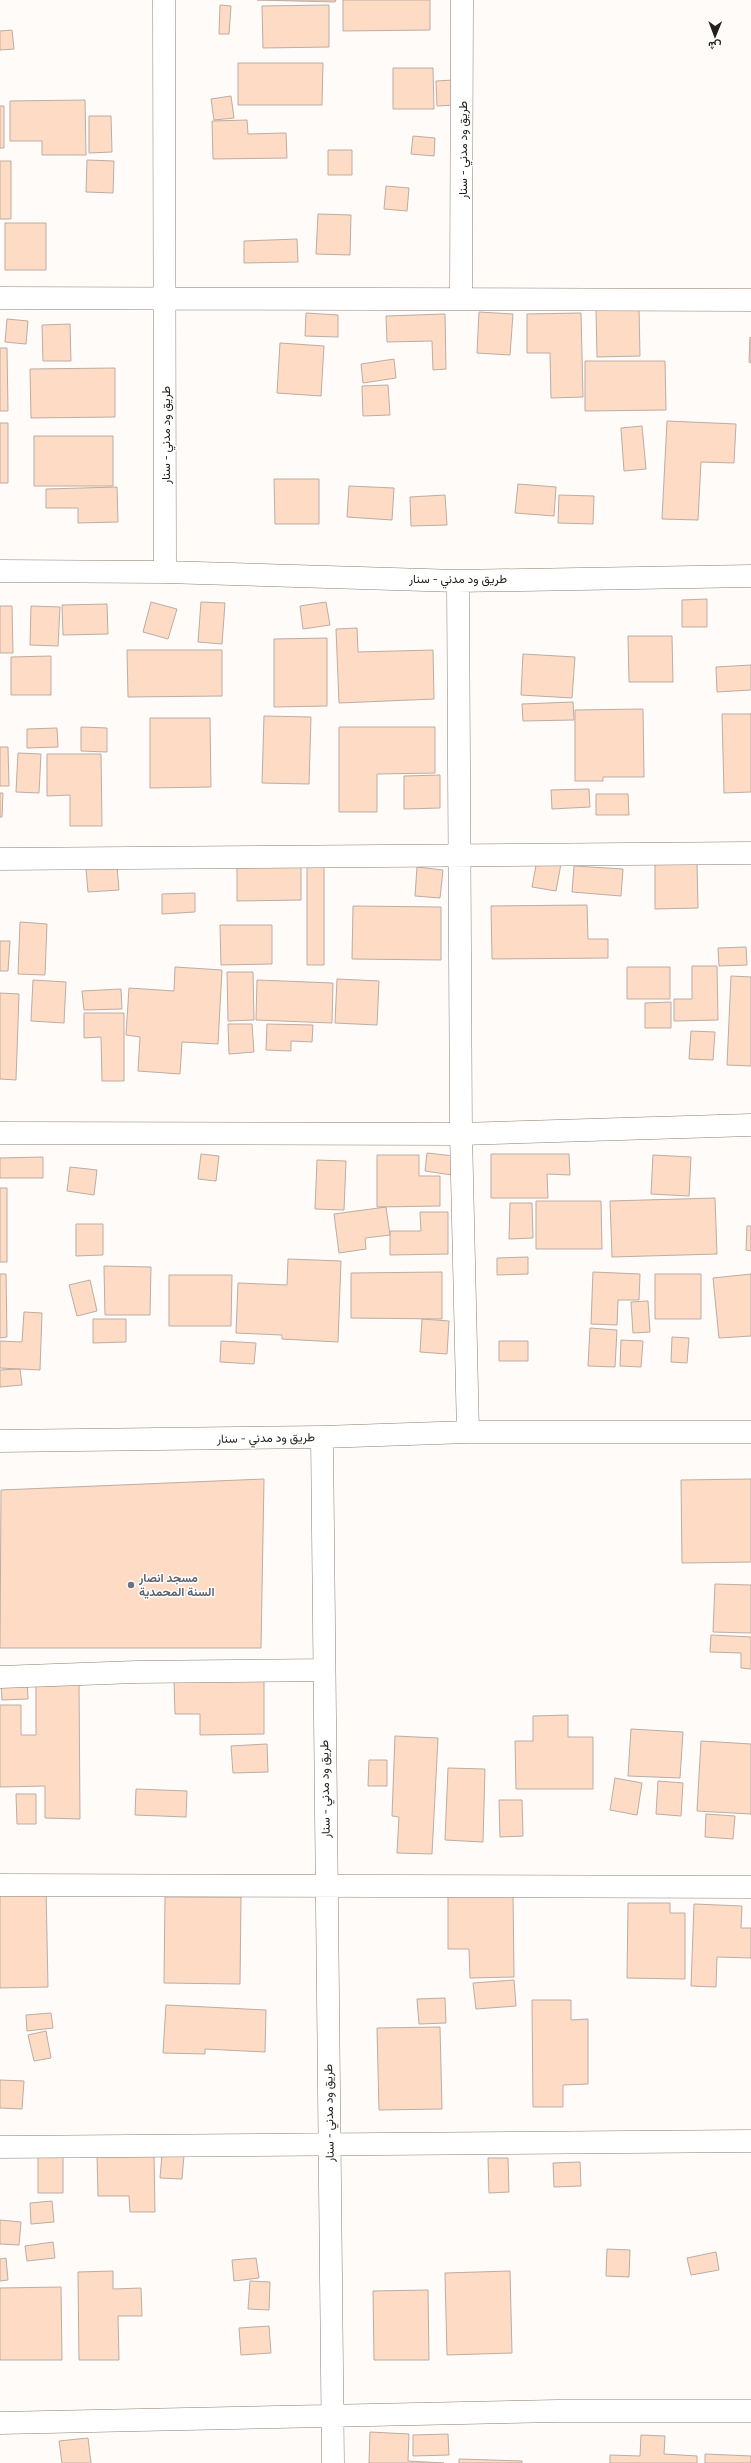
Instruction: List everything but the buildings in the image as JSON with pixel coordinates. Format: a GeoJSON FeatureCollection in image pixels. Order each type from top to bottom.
{"type":"FeatureCollection","features":[{"type":"Feature","properties":{"kind":"street","name":"طريق ود مدني - سنار"},"geometry":{"type":"LineString","coordinates":[[164,0],[166,298],[165,572]]}},
{"type":"Feature","properties":{"kind":"street","name":"طريق ود مدني - سنار"},"geometry":{"type":"LineString","coordinates":[[461,299],[462,0]]}},
{"type":"Feature","properties":{"kind":"street"},"geometry":{"type":"LineString","coordinates":[[0,298],[751,300]]}},
{"type":"Feature","properties":{"kind":"street","name":"طريق ود مدني - سنار"},"geometry":{"type":"LineString","coordinates":[[0,571],[165,572],[458,581],[751,576]]}},
{"type":"Feature","properties":{"kind":"street"},"geometry":{"type":"LineString","coordinates":[[458,581],[461,855],[461,1134],[468,1432]]}},
{"type":"Feature","properties":{"kind":"street"},"geometry":{"type":"LineString","coordinates":[[0,859],[751,852]]}},
{"type":"Feature","properties":{"kind":"street"},"geometry":{"type":"LineString","coordinates":[[0,1133],[461,1134],[751,1126]]}},
{"type":"Feature","properties":{"kind":"street"},"geometry":{"type":"LineString","coordinates":[[322,1437],[468,1432],[751,1432]]}},
{"type":"Feature","properties":{"kind":"street","name":"طريق ود مدني - سنار"},"geometry":{"type":"LineString","coordinates":[[0,1441],[322,1437],[323,1670],[333,2463]]}},
{"type":"Feature","properties":{"kind":"street"},"geometry":{"type":"LineString","coordinates":[[0,1677],[136,1672],[323,1670]]}},
{"type":"Feature","properties":{"kind":"street"},"geometry":{"type":"LineString","coordinates":[[0,1885],[326,1884],[751,1887]]}},
{"type":"Feature","properties":{"kind":"street"},"geometry":{"type":"LineString","coordinates":[[0,2147],[330,2143],[751,2141]]}},
{"type":"Feature","properties":{"kind":"street"},"geometry":{"type":"LineString","coordinates":[[0,2423],[557,2411],[751,2411]]}},
{"type":"Feature","properties":{"kind":"place","name":"مسجد انصار السنة المحمدية"},"geometry":{"type":"Point","coordinates":[131,1585]}}]}
